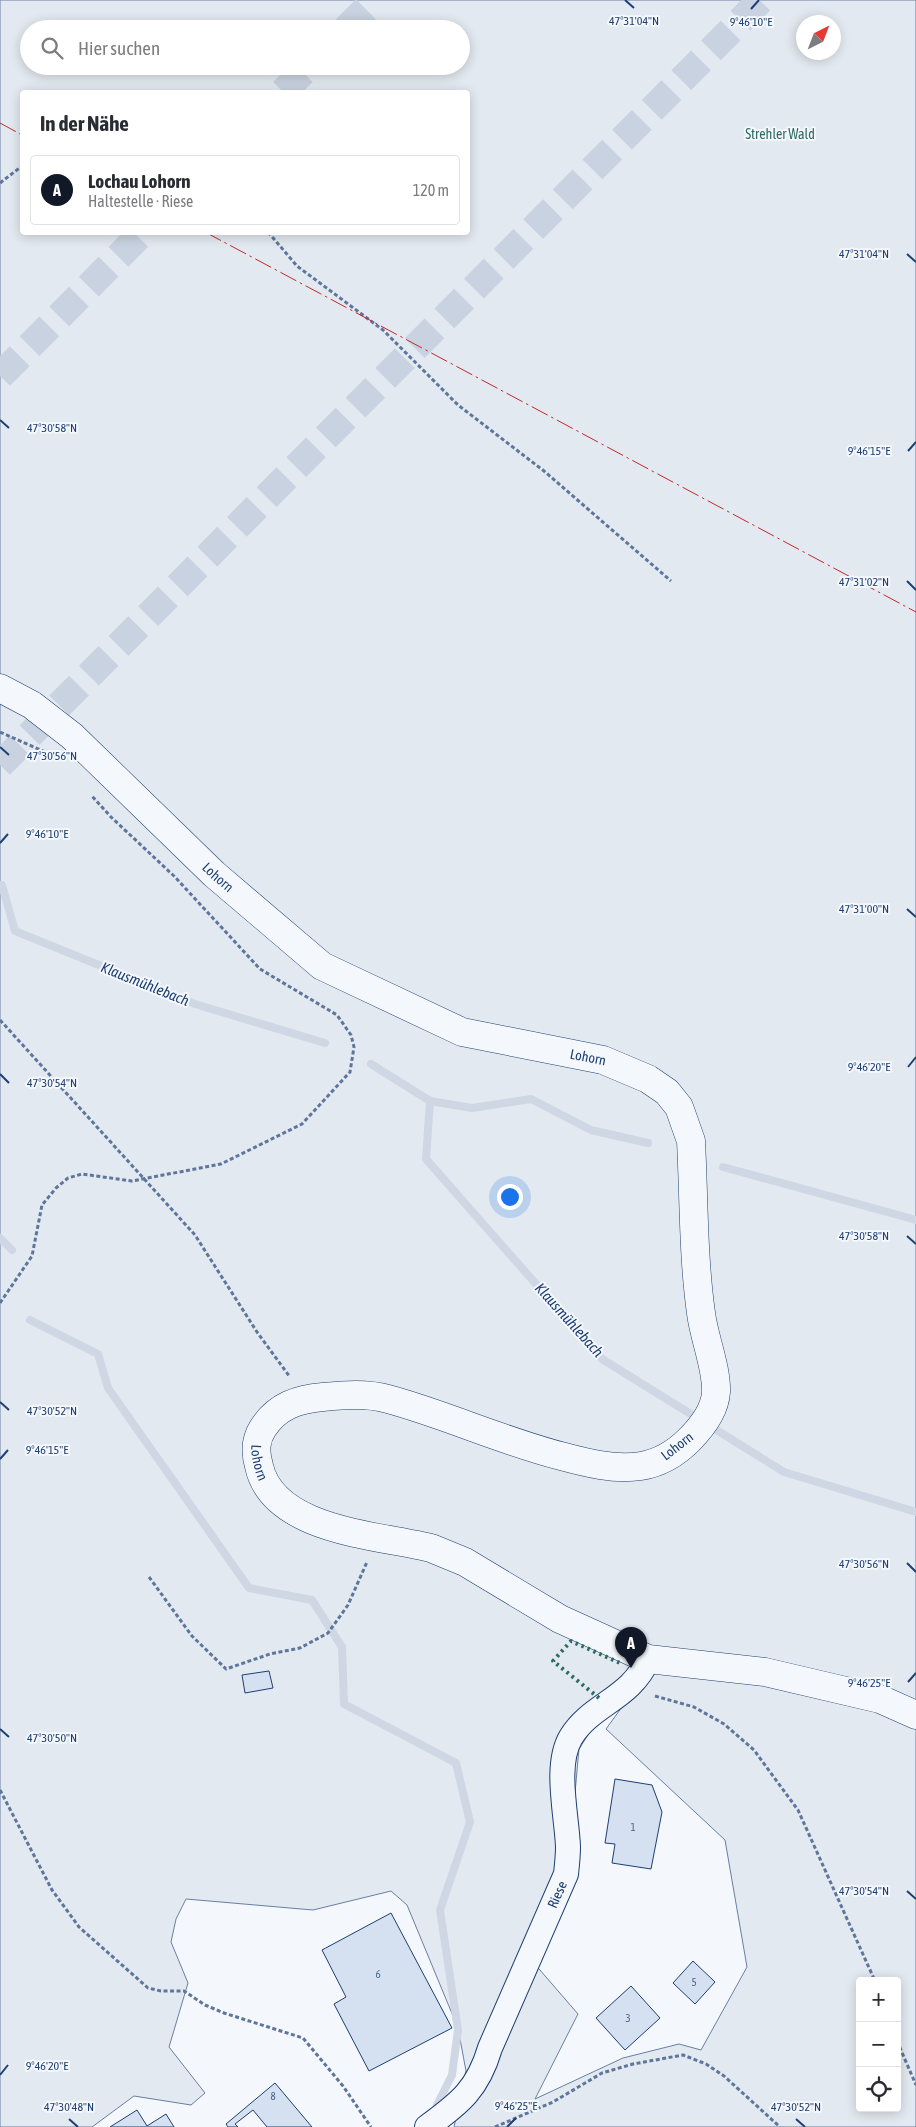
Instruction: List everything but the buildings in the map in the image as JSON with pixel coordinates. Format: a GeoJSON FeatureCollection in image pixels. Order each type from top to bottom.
{"type":"FeatureCollection","features":[{"type":"Feature","properties":{"kind":"street","name":"Lohorn"},"geometry":{"type":"LineString","coordinates":[[0,688],[32,704],[72,736],[214,874],[322,966],[462,1032],[603,1060],[648,1079],[666,1092],[679,1107],[691,1141],[701,1312],[716,1392],[713,1406],[699,1429],[681,1447],[660,1461],[643,1466],[593,1465],[534,1449],[386,1398],[366,1395],[305,1398],[284,1406],[270,1417],[260,1432],[255,1450],[261,1475],[270,1491],[281,1504],[305,1519],[380,1538],[431,1548],[465,1562],[560,1619],[648,1659],[765,1672],[880,1699],[916,1715]]}},
{"type":"Feature","properties":{"kind":"street","name":"Riese"},"geometry":{"type":"LineString","coordinates":[[427,2127],[458,2104],[483,2072],[490,2048],[566,1874],[568,1849],[563,1786],[564,1757],[570,1738],[585,1721],[631,1685],[642,1672],[648,1659]]}},
{"type":"Feature","properties":{"kind":"path"},"geometry":{"type":"LineString","coordinates":[[0,183],[20,168]]}},
{"type":"Feature","properties":{"kind":"path"},"geometry":{"type":"LineString","coordinates":[[270,235],[286,255],[314,281],[362,313],[383,330],[458,405],[544,471],[671,581]]}},
{"type":"Feature","properties":{"kind":"path"},"geometry":{"type":"LineString","coordinates":[[0,732],[46,752]]}},
{"type":"Feature","properties":{"kind":"path"},"geometry":{"type":"LineString","coordinates":[[0,1303],[32,1256],[42,1205],[56,1188],[68,1178],[82,1174],[132,1180],[221,1164],[302,1124],[350,1072],[354,1047],[351,1035],[337,1015],[260,969],[174,876],[110,817],[86,790]]}},
{"type":"Feature","properties":{"kind":"path"},"geometry":{"type":"LineString","coordinates":[[0,1020],[195,1235],[257,1332],[305,1398]]}},
{"type":"Feature","properties":{"kind":"path"},"geometry":{"type":"LineString","coordinates":[[149,1577],[192,1636],[226,1669],[270,1654],[300,1648],[328,1633],[348,1605],[380,1538]]}},
{"type":"Feature","properties":{"kind":"path"},"geometry":{"type":"LineString","coordinates":[[631,1685],[655,1696],[694,1707],[724,1724],[754,1750],[798,1810],[873,1977]]}},
{"type":"Feature","properties":{"kind":"path"},"geometry":{"type":"LineString","coordinates":[[0,1790],[52,1890],[86,1933],[148,1988],[161,1991],[184,1992],[205,2005],[224,2013],[303,2038],[343,2086],[371,2127]]}},
{"type":"Feature","properties":{"kind":"path"},"geometry":{"type":"LineString","coordinates":[[901,2050],[916,2085]]}},
{"type":"Feature","properties":{"kind":"path"},"geometry":{"type":"LineString","coordinates":[[495,2127],[553,2102],[602,2073],[633,2064],[683,2055],[706,2064],[724,2076],[780,2127]]}},
{"type":"Feature","properties":{"kind":"green space","name":"Strehler Wald"},"geometry":{"type":"Polygon","coordinates":[[[0,0],[916,0],[916,2127],[454,2127],[466,2071],[458,2028],[407,1905],[391,1891],[313,1910],[186,1899],[176,1919],[171,1942],[188,1983],[169,2047],[205,2093],[191,2105],[134,2096],[92,2127],[0,2127],[0,0]],[[622,1707],[595,1724],[579,1749],[574,1804],[533,1962],[578,2014],[535,2099],[623,2058],[679,2044],[701,2050],[747,1967],[725,1840],[606,1729],[622,1707]]]}},
{"type":"Feature","properties":{"kind":"waterway","name":"Klausmühlebach"},"geometry":{"type":"LineString","coordinates":[[0,885],[2,885],[15,931],[195,1004],[325,1043]]}},
{"type":"Feature","properties":{"kind":"waterway","name":"Klausmühlebach"},"geometry":{"type":"LineString","coordinates":[[371,1064],[430,1101],[426,1159],[602,1359],[784,1472],[916,1512]]}},
{"type":"Feature","properties":{"kind":"waterway"},"geometry":{"type":"LineString","coordinates":[[430,1101],[472,1108],[531,1099],[591,1130],[648,1143]]}},
{"type":"Feature","properties":{"kind":"waterway"},"geometry":{"type":"LineString","coordinates":[[723,1167],[916,1220]]}},
{"type":"Feature","properties":{"kind":"waterway"},"geometry":{"type":"LineString","coordinates":[[0,1238],[12,1250]]}},
{"type":"Feature","properties":{"kind":"waterway"},"geometry":{"type":"LineString","coordinates":[[30,1320],[98,1354],[108,1388],[249,1588],[312,1600],[342,1647],[344,1704],[456,1763],[470,1822],[440,1910],[458,2030],[452,2075],[437,2105]]}},
{"type":"Feature","properties":{"kind":"tunnel"},"geometry":{"type":"LineString","coordinates":[[355,20],[375,0]]}},
{"type":"Feature","properties":{"kind":"tunnel"},"geometry":{"type":"LineString","coordinates":[[0,765],[761,0]]}},
{"type":"Feature","properties":{"kind":"tunnel"},"geometry":{"type":"LineString","coordinates":[[285,90],[300,75]]}},
{"type":"Feature","properties":{"kind":"tunnel"},"geometry":{"type":"LineString","coordinates":[[0,376],[140,235]]}},
{"type":"Feature","properties":{"kind":"hedge"},"geometry":{"type":"LineString","coordinates":[[599,1698],[553,1661],[571,1641],[620,1663]]}},
{"type":"Feature","properties":{"kind":"power"},"geometry":{"type":"LineString","coordinates":[[0,123],[20,134]]}},
{"type":"Feature","properties":{"kind":"power"},"geometry":{"type":"LineString","coordinates":[[211,235],[916,612]]}},
{"type":"Feature","properties":{"kind":"place","name":"Lochau Lohorn"},"geometry":{"type":"Point","coordinates":[631,1668]}}]}
